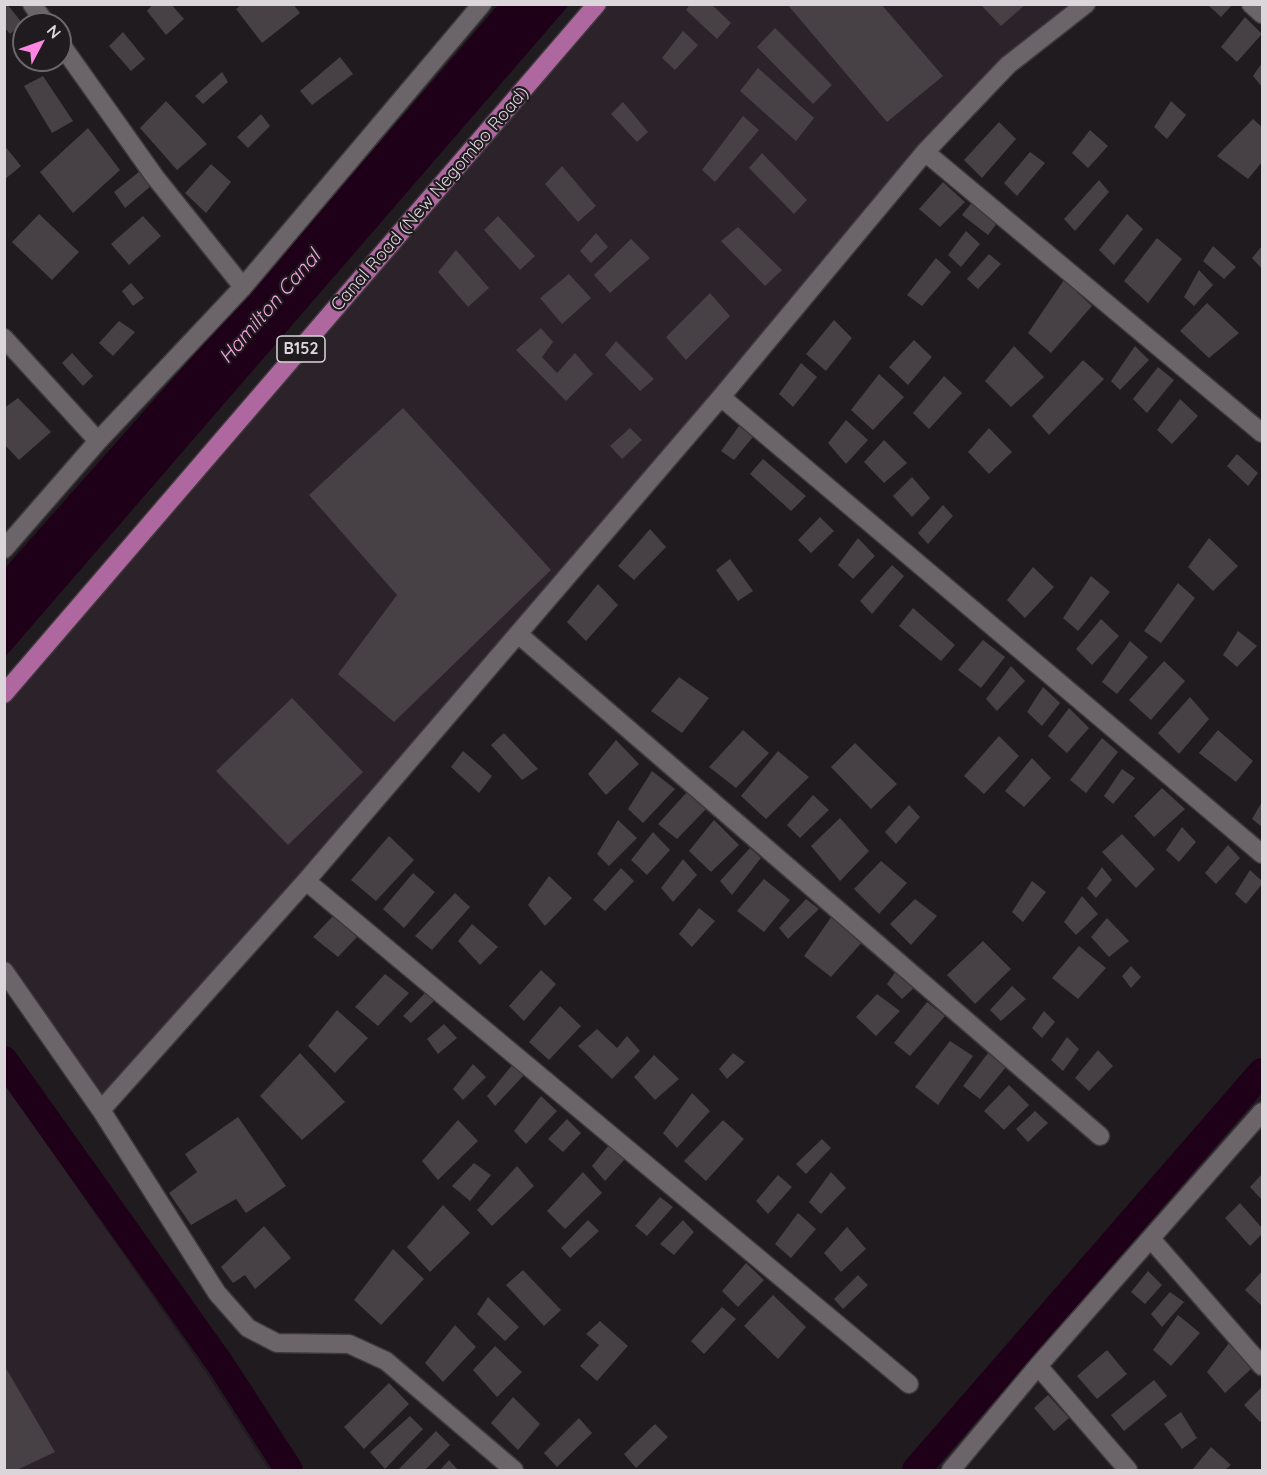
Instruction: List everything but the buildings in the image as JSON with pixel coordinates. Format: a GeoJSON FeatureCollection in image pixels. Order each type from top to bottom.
{"type":"FeatureCollection","features":[{"type":"Feature","properties":{"kind":"main road","name":"Canal Road (New Negombo Road)"},"geometry":{"type":"LineString","coordinates":[[4,694],[597,4]]}},
{"type":"Feature","properties":{"kind":"street"},"geometry":{"type":"LineString","coordinates":[[4,549],[98,441],[243,287],[482,4]]}},
{"type":"Feature","properties":{"kind":"street"},"geometry":{"type":"LineString","coordinates":[[101,1110],[306,881],[721,397],[925,152],[1008,64],[1086,4]]}},
{"type":"Feature","properties":{"kind":"street"},"geometry":{"type":"LineString","coordinates":[[1251,4],[1263,14]]}},
{"type":"Feature","properties":{"kind":"street"},"geometry":{"type":"LineString","coordinates":[[72,60],[155,177],[243,287]]}},
{"type":"Feature","properties":{"kind":"street"},"geometry":{"type":"LineString","coordinates":[[925,152],[1263,433]]}},
{"type":"Feature","properties":{"kind":"street"},"geometry":{"type":"LineString","coordinates":[[4,338],[98,441]]}},
{"type":"Feature","properties":{"kind":"street"},"geometry":{"type":"LineString","coordinates":[[721,397],[1263,854]]}},
{"type":"Feature","properties":{"kind":"street"},"geometry":{"type":"LineString","coordinates":[[518,634],[1100,1136]]}},
{"type":"Feature","properties":{"kind":"street"},"geometry":{"type":"LineString","coordinates":[[306,881],[909,1384]]}},
{"type":"Feature","properties":{"kind":"street"},"geometry":{"type":"LineString","coordinates":[[4,971],[101,1110],[217,1293],[248,1328],[277,1343],[349,1344],[386,1361],[514,1470]]}},
{"type":"Feature","properties":{"kind":"street"},"geometry":{"type":"LineString","coordinates":[[951,1470],[1038,1366],[1263,1112]]}},
{"type":"Feature","properties":{"kind":"street"},"geometry":{"type":"LineString","coordinates":[[1151,1239],[1263,1366]]}},
{"type":"Feature","properties":{"kind":"street"},"geometry":{"type":"LineString","coordinates":[[1038,1366],[1128,1470]]}},
{"type":"Feature","properties":{"kind":"shaded area"},"geometry":{"type":"Polygon","coordinates":[[[604,5],[1072,5],[920,148],[301,877],[93,1109],[5,982],[4,702],[604,5]]]}},
{"type":"Feature","properties":{"kind":"shaded area"},"geometry":{"type":"Polygon","coordinates":[[[4,1083],[209,1377],[269,1470],[5,1470],[4,1083]]]}},
{"type":"Feature","properties":{"kind":"water","name":"Hamilton Canal"},"geometry":{"type":"Polygon","coordinates":[[[498,5],[569,5],[5,657],[5,568],[292,244],[498,5]]]}},
{"type":"Feature","properties":{"kind":"waterway"},"geometry":{"type":"LineString","coordinates":[[4,1060],[221,1365],[289,1470]]}},
{"type":"Feature","properties":{"kind":"waterway"},"geometry":{"type":"LineString","coordinates":[[916,1470],[1262,1072]]}}]}
